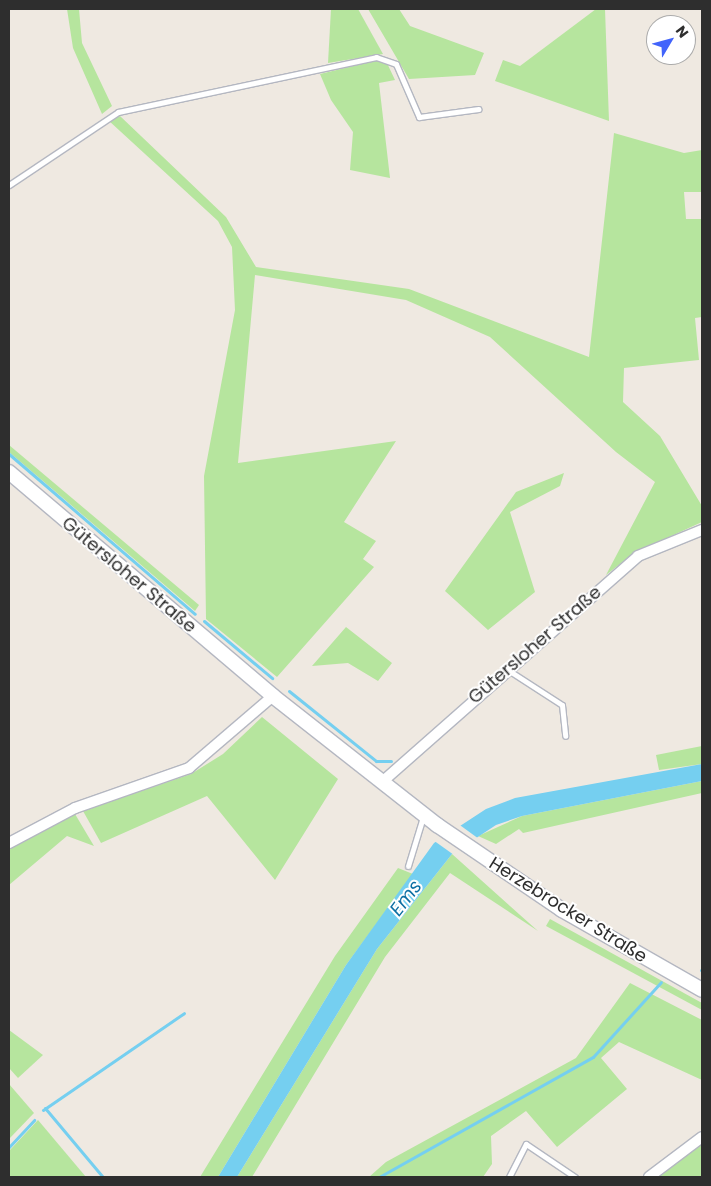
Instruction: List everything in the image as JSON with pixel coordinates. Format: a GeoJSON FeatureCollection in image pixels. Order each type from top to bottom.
{"type":"FeatureCollection","features":[{"type":"Feature","properties":{"kind":"main road","name":"Gütersloher Straße"},"geometry":{"type":"LineString","coordinates":[[9,472],[273,696],[437,825]]}},
{"type":"Feature","properties":{"kind":"main road","name":"Herzebrocker Straße"},"geometry":{"type":"LineString","coordinates":[[437,825],[562,910],[702,990]]}},
{"type":"Feature","properties":{"kind":"street","name":"Gütersloher Straße"},"geometry":{"type":"LineString","coordinates":[[382,782],[638,556],[702,530]]}},
{"type":"Feature","properties":{"kind":"street"},"geometry":{"type":"LineString","coordinates":[[9,843],[75,808],[189,768],[273,696]]}},
{"type":"Feature","properties":{"kind":"street"},"geometry":{"type":"LineString","coordinates":[[649,1177],[702,1137]]}},
{"type":"Feature","properties":{"kind":"lane"},"geometry":{"type":"LineString","coordinates":[[9,185],[118,112],[376,56],[396,64],[419,117],[478,109]]}},
{"type":"Feature","properties":{"kind":"lane"},"geometry":{"type":"LineString","coordinates":[[508,670],[562,705],[565,736]]}},
{"type":"Feature","properties":{"kind":"lane"},"geometry":{"type":"LineString","coordinates":[[408,866],[424,814]]}},
{"type":"Feature","properties":{"kind":"lane"},"geometry":{"type":"LineString","coordinates":[[509,1177],[526,1144],[575,1177]]}},
{"type":"Feature","properties":{"kind":"green space"},"geometry":{"type":"Polygon","coordinates":[[[67,9],[79,9],[82,43],[112,106],[102,114],[73,48],[67,9]]]}},
{"type":"Feature","properties":{"kind":"green space"},"geometry":{"type":"Polygon","coordinates":[[[331,9],[358,9],[383,54],[328,63],[331,9]]]}},
{"type":"Feature","properties":{"kind":"green space"},"geometry":{"type":"Polygon","coordinates":[[[368,9],[399,9],[410,26],[484,53],[475,75],[409,79],[368,9]]]}},
{"type":"Feature","properties":{"kind":"green space"},"geometry":{"type":"Polygon","coordinates":[[[596,9],[605,9],[609,121],[495,81],[503,60],[520,66],[596,9]]]}},
{"type":"Feature","properties":{"kind":"green space"},"geometry":{"type":"Polygon","coordinates":[[[378,60],[386,61],[395,80],[379,83],[390,178],[350,170],[353,132],[331,100],[320,74],[378,60]]]}},
{"type":"Feature","properties":{"kind":"green space"},"geometry":{"type":"Polygon","coordinates":[[[120,116],[226,217],[256,267],[409,289],[589,357],[614,133],[684,153],[702,150],[702,192],[684,192],[686,219],[702,219],[702,317],[695,318],[699,360],[624,368],[623,402],[660,436],[702,506],[702,522],[634,553],[606,575],[655,482],[616,452],[490,337],[406,300],[255,275],[238,463],[396,441],[344,522],[376,541],[363,559],[374,567],[277,677],[206,619],[204,476],[235,310],[232,247],[218,221],[108,120],[120,116]]]}},
{"type":"Feature","properties":{"kind":"green space"},"geometry":{"type":"Polygon","coordinates":[[[9,445],[199,605],[195,611],[9,452],[9,445]]]}},
{"type":"Feature","properties":{"kind":"green space"},"geometry":{"type":"Polygon","coordinates":[[[564,473],[560,486],[510,512],[535,592],[488,630],[445,591],[516,492],[564,473]]]}},
{"type":"Feature","properties":{"kind":"green space"},"geometry":{"type":"Polygon","coordinates":[[[346,627],[392,663],[378,681],[348,663],[312,666],[346,627]]]}},
{"type":"Feature","properties":{"kind":"green space"},"geometry":{"type":"Polygon","coordinates":[[[262,717],[338,779],[275,880],[207,796],[101,843],[83,811],[191,774],[223,754],[262,717]]]}},
{"type":"Feature","properties":{"kind":"green space"},"geometry":{"type":"Polygon","coordinates":[[[702,746],[702,764],[659,770],[656,755],[702,746]]]}},
{"type":"Feature","properties":{"kind":"green space"},"geometry":{"type":"Polygon","coordinates":[[[702,781],[702,793],[523,833],[519,829],[496,844],[478,836],[522,816],[702,781]]]}},
{"type":"Feature","properties":{"kind":"green space"},"geometry":{"type":"Polygon","coordinates":[[[75,814],[94,846],[67,836],[9,885],[9,848],[75,814]]]}},
{"type":"Feature","properties":{"kind":"green space"},"geometry":{"type":"Polygon","coordinates":[[[452,854],[538,931],[450,873],[385,957],[252,1177],[237,1177],[377,949],[452,854]]]}},
{"type":"Feature","properties":{"kind":"green space"},"geometry":{"type":"Polygon","coordinates":[[[398,868],[413,874],[346,965],[218,1177],[200,1177],[335,956],[398,868]]]}},
{"type":"Feature","properties":{"kind":"green space"},"geometry":{"type":"Polygon","coordinates":[[[550,919],[702,1003],[702,1010],[546,926],[550,919]]]}},
{"type":"Feature","properties":{"kind":"green space"},"geometry":{"type":"Polygon","coordinates":[[[630,983],[702,1020],[702,1080],[619,1042],[601,1058],[627,1089],[557,1147],[526,1111],[491,1136],[492,1164],[483,1177],[369,1177],[386,1162],[576,1058],[630,983]]]}},
{"type":"Feature","properties":{"kind":"green space"},"geometry":{"type":"Polygon","coordinates":[[[9,1030],[43,1055],[18,1078],[9,1068],[9,1030]]]}},
{"type":"Feature","properties":{"kind":"green space"},"geometry":{"type":"Polygon","coordinates":[[[9,1084],[34,1113],[9,1139],[9,1084]]]}},
{"type":"Feature","properties":{"kind":"green space"},"geometry":{"type":"Polygon","coordinates":[[[38,1120],[86,1177],[9,1177],[9,1151],[38,1120]]]}},
{"type":"Feature","properties":{"kind":"green space"},"geometry":{"type":"Polygon","coordinates":[[[702,1143],[702,1177],[656,1177],[702,1143]]]}},
{"type":"Feature","properties":{"kind":"water","name":"Ems"},"geometry":{"type":"Polygon","coordinates":[[[702,764],[702,781],[522,816],[496,825],[452,854],[377,949],[237,1177],[218,1177],[346,965],[434,843],[486,809],[515,798],[702,764]]]}},
{"type":"Feature","properties":{"kind":"pier"},"geometry":{"type":"Polygon","coordinates":[[[457,823],[479,839],[454,855],[433,840],[457,823]]]}},
{"type":"Feature","properties":{"kind":"waterway"},"geometry":{"type":"LineString","coordinates":[[9,454],[195,614]]}},
{"type":"Feature","properties":{"kind":"waterway"},"geometry":{"type":"LineString","coordinates":[[204,621],[272,678]]}},
{"type":"Feature","properties":{"kind":"waterway"},"geometry":{"type":"LineString","coordinates":[[289,691],[376,761],[391,761]]}},
{"type":"Feature","properties":{"kind":"waterway"},"geometry":{"type":"LineString","coordinates":[[379,1177],[593,1057],[661,982]]}},
{"type":"Feature","properties":{"kind":"waterway"},"geometry":{"type":"LineString","coordinates":[[43,1110],[184,1013]]}},
{"type":"Feature","properties":{"kind":"waterway"},"geometry":{"type":"LineString","coordinates":[[45,1108],[103,1177]]}},
{"type":"Feature","properties":{"kind":"waterway"},"geometry":{"type":"LineString","coordinates":[[9,1147],[34,1120]]}}]}
